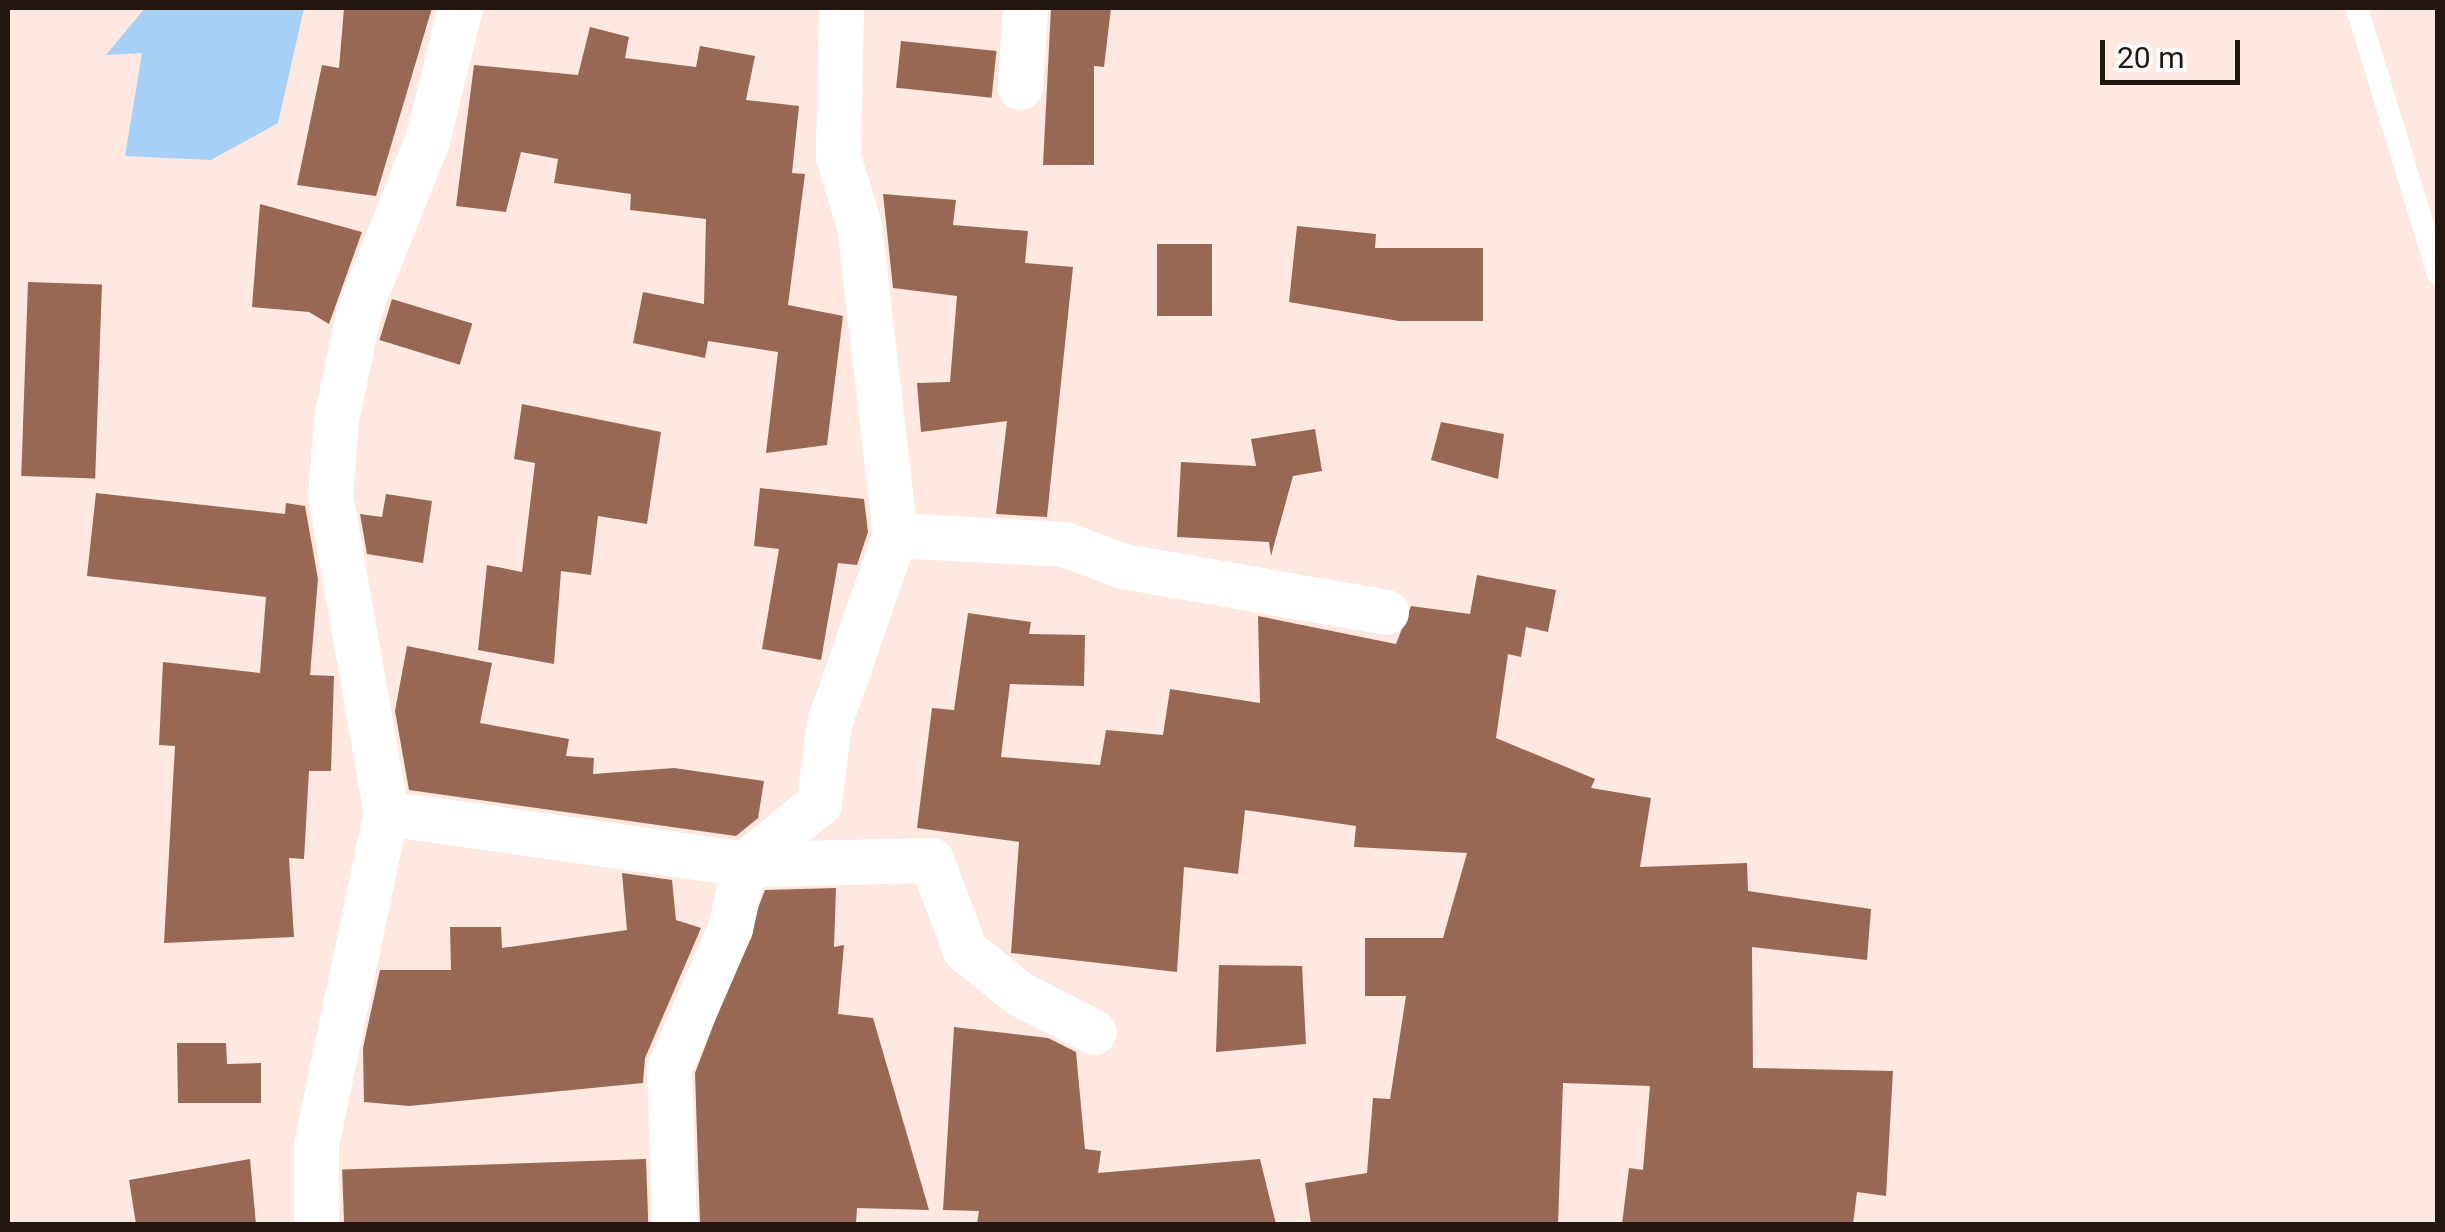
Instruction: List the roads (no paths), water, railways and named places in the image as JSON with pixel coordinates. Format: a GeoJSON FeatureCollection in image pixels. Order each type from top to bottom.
{"type":"FeatureCollection","features":[{"type":"Feature","properties":{"kind":"street"},"geometry":{"type":"LineString","coordinates":[[316,1218],[316,1144],[386,813],[330,496],[336,419],[359,310],[427,140],[460,8]]}},
{"type":"Feature","properties":{"kind":"street"},"geometry":{"type":"LineString","coordinates":[[674,1224],[669,1068],[730,928],[744,864],[819,803],[830,723],[894,535],[859,225],[838,157],[840,8]]}},
{"type":"Feature","properties":{"kind":"street"},"geometry":{"type":"LineString","coordinates":[[1020,87],[1025,8]]}},
{"type":"Feature","properties":{"kind":"street"},"geometry":{"type":"LineString","coordinates":[[894,535],[1064,544],[1123,566],[1386,612]]}},
{"type":"Feature","properties":{"kind":"street"},"geometry":{"type":"LineString","coordinates":[[386,813],[744,864],[932,860],[965,950],[1020,994],[1094,1032]]}},
{"type":"Feature","properties":{"kind":"lane"},"geometry":{"type":"LineString","coordinates":[[2357,8],[2438,274]]}},
{"type":"Feature","properties":{"kind":"water"},"geometry":{"type":"Polygon","coordinates":[[[145,8],[304,8],[278,123],[211,160],[125,156],[142,53],[106,55],[145,8]]]}}]}
